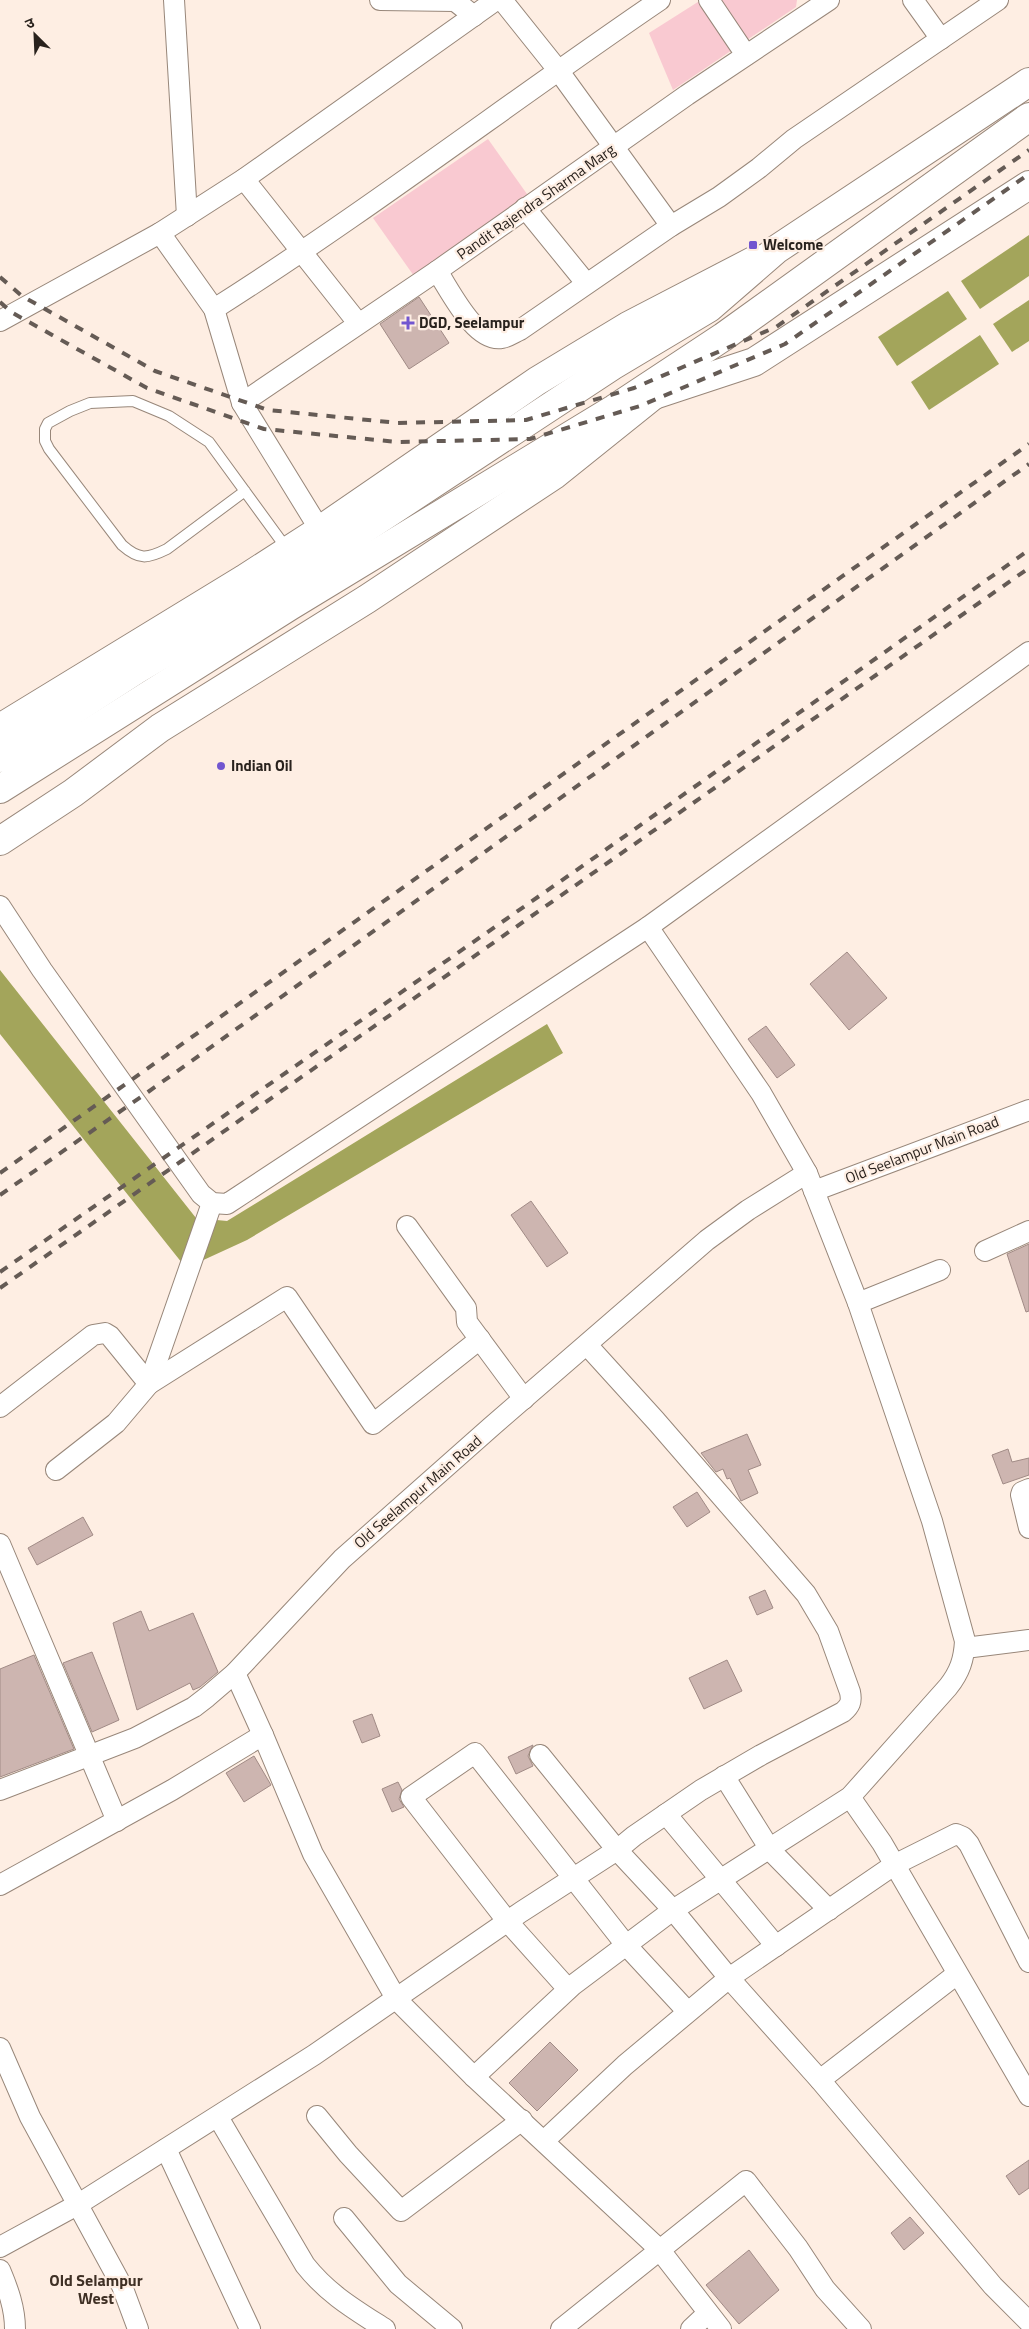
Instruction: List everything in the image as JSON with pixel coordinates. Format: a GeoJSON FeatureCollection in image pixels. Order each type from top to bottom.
{"type":"FeatureCollection","features":[{"type":"Feature","properties":{"kind":"main road"},"geometry":{"type":"LineString","coordinates":[[0,728],[288,551],[537,381],[628,326],[777,249],[1029,82]]}},
{"type":"Feature","properties":{"kind":"main road"},"geometry":{"type":"LineString","coordinates":[[0,841],[72,794],[160,728],[367,599],[554,475],[570,449],[614,409],[723,337],[1029,117]]}},
{"type":"Feature","properties":{"kind":"main road"},"geometry":{"type":"LineString","coordinates":[[614,409],[754,362],[1029,185]]}},
{"type":"Feature","properties":{"kind":"main road"},"geometry":{"type":"LineString","coordinates":[[0,758],[136,670],[273,589],[612,366],[708,308],[777,249]]}},
{"type":"Feature","properties":{"kind":"main road"},"geometry":{"type":"LineString","coordinates":[[0,789],[290,606],[520,468],[570,449],[654,395],[723,337]]}},
{"type":"Feature","properties":{"kind":"street"},"geometry":{"type":"LineString","coordinates":[[174,0],[187,216]]}},
{"type":"Feature","properties":{"kind":"street"},"geometry":{"type":"LineString","coordinates":[[380,0],[455,1],[474,16]]}},
{"type":"Feature","properties":{"kind":"street"},"geometry":{"type":"LineString","coordinates":[[0,321],[160,233],[187,216],[244,179],[496,0]]}},
{"type":"Feature","properties":{"kind":"street"},"geometry":{"type":"LineString","coordinates":[[502,0],[558,70],[671,226]]}},
{"type":"Feature","properties":{"kind":"street"},"geometry":{"type":"LineString","coordinates":[[214,309],[303,252],[558,70],[660,0]]}},
{"type":"Feature","properties":{"kind":"street"},"geometry":{"type":"LineString","coordinates":[[709,0],[746,56]]}},
{"type":"Feature","properties":{"kind":"street","name":"Pandit Rajendra Sharma Marg"},"geometry":{"type":"LineString","coordinates":[[242,404],[358,323],[437,271],[614,146],[829,0]]}},
{"type":"Feature","properties":{"kind":"street"},"geometry":{"type":"LineString","coordinates":[[913,0],[942,39]]}},
{"type":"Feature","properties":{"kind":"street"},"geometry":{"type":"LineString","coordinates":[[437,271],[474,327],[488,337],[502,338],[520,330],[671,226],[719,197],[760,168],[794,139],[998,0]]}},
{"type":"Feature","properties":{"kind":"street"},"geometry":{"type":"LineString","coordinates":[[244,179],[358,323]]}},
{"type":"Feature","properties":{"kind":"street"},"geometry":{"type":"LineString","coordinates":[[524,208],[586,283]]}},
{"type":"Feature","properties":{"kind":"street"},"geometry":{"type":"LineString","coordinates":[[160,233],[214,309],[242,404],[320,530]]}},
{"type":"Feature","properties":{"kind":"street"},"geometry":{"type":"LineString","coordinates":[[209,1210],[227,1204],[237,1198],[648,927],[1029,652]]}},
{"type":"Feature","properties":{"kind":"street"},"geometry":{"type":"LineString","coordinates":[[0,906],[42,970],[195,1186],[209,1210],[149,1384]]}},
{"type":"Feature","properties":{"kind":"street"},"geometry":{"type":"LineString","coordinates":[[474,2077],[568,1989],[673,1910],[850,1797],[948,1687],[961,1667],[964,1658],[965,1640],[932,1521],[858,1303],[813,1188],[761,1093],[648,927]]}},
{"type":"Feature","properties":{"kind":"street","name":"Old Seelampur Main Road"},"geometry":{"type":"LineString","coordinates":[[0,1790],[135,1738],[194,1707],[235,1673],[342,1559],[721,1229],[813,1188],[1029,1110]]}},
{"type":"Feature","properties":{"kind":"street"},"geometry":{"type":"LineString","coordinates":[[407,1226],[466,1308],[468,1322],[524,1399]]}},
{"type":"Feature","properties":{"kind":"street"},"geometry":{"type":"LineString","coordinates":[[985,1251],[1029,1231]]}},
{"type":"Feature","properties":{"kind":"street"},"geometry":{"type":"LineString","coordinates":[[858,1303],[940,1270]]}},
{"type":"Feature","properties":{"kind":"street"},"geometry":{"type":"LineString","coordinates":[[56,1470],[116,1424],[149,1384],[287,1297],[373,1424],[480,1339]]}},
{"type":"Feature","properties":{"kind":"street"},"geometry":{"type":"LineString","coordinates":[[0,1407],[93,1335],[99,1333],[110,1336],[149,1384]]}},
{"type":"Feature","properties":{"kind":"street"},"geometry":{"type":"LineString","coordinates":[[0,2248],[77,2206],[218,2117],[397,2000],[508,1922],[724,1776],[843,1712],[850,1706],[852,1699],[850,1692],[828,1631],[806,1594],[587,1345]]}},
{"type":"Feature","properties":{"kind":"street"},"geometry":{"type":"LineString","coordinates":[[1029,1489],[1020,1495],[1029,1528]]}},
{"type":"Feature","properties":{"kind":"street"},"geometry":{"type":"LineString","coordinates":[[0,1544],[117,1821]]}},
{"type":"Feature","properties":{"kind":"street"},"geometry":{"type":"LineString","coordinates":[[964,1648],[1029,1640]]}},
{"type":"Feature","properties":{"kind":"street"},"geometry":{"type":"LineString","coordinates":[[235,1673],[264,1735],[313,1854],[397,2000],[474,2077],[544,2140],[659,2249],[721,2329]]}},
{"type":"Feature","properties":{"kind":"street"},"geometry":{"type":"LineString","coordinates":[[0,1885],[117,1821],[264,1735]]}},
{"type":"Feature","properties":{"kind":"street"},"geometry":{"type":"LineString","coordinates":[[568,1989],[508,1922],[410,1796],[475,1753],[626,1945],[687,2011]]}},
{"type":"Feature","properties":{"kind":"street"},"geometry":{"type":"LineString","coordinates":[[540,1755],[617,1850],[673,1910],[729,1978],[820,2080],[993,2286],[1029,2322]]}},
{"type":"Feature","properties":{"kind":"street"},"geometry":{"type":"LineString","coordinates":[[724,1776],[770,1849],[830,1910]]}},
{"type":"Feature","properties":{"kind":"street"},"geometry":{"type":"LineString","coordinates":[[850,1797],[870,1823],[1029,2096]]}},
{"type":"Feature","properties":{"kind":"street"},"geometry":{"type":"LineString","coordinates":[[666,1814],[719,1880],[776,1946]]}},
{"type":"Feature","properties":{"kind":"street"},"geometry":{"type":"LineString","coordinates":[[544,2140],[687,2011],[729,1978],[894,1865],[956,1834],[963,1837],[970,1844],[1029,1962]]}},
{"type":"Feature","properties":{"kind":"street"},"geometry":{"type":"LineString","coordinates":[[820,2080],[957,1974]]}},
{"type":"Feature","properties":{"kind":"street"},"geometry":{"type":"LineString","coordinates":[[0,2048],[30,2117],[126,2294],[138,2329]]}},
{"type":"Feature","properties":{"kind":"street"},"geometry":{"type":"LineString","coordinates":[[317,2116],[348,2154],[402,2211],[522,2120]]}},
{"type":"Feature","properties":{"kind":"street"},"geometry":{"type":"LineString","coordinates":[[218,2117],[305,2264],[328,2290],[385,2329]]}},
{"type":"Feature","properties":{"kind":"street"},"geometry":{"type":"LineString","coordinates":[[166,2149],[250,2329]]}},
{"type":"Feature","properties":{"kind":"street"},"geometry":{"type":"LineString","coordinates":[[561,2329],[746,2181],[798,2248],[825,2289],[861,2329]]}},
{"type":"Feature","properties":{"kind":"street"},"geometry":{"type":"LineString","coordinates":[[344,2218],[398,2284],[452,2329]]}},
{"type":"Feature","properties":{"kind":"street"},"geometry":{"type":"LineString","coordinates":[[0,2270],[9,2293],[15,2318],[15,2329]]}},
{"type":"Feature","properties":{"kind":"street"},"geometry":{"type":"LineString","coordinates":[[691,2329],[708,2313]]}},
{"type":"Feature","properties":{"kind":"lane"},"geometry":{"type":"LineString","coordinates":[[244,491],[167,549],[154,556],[139,556],[131,553],[122,545],[49,449],[45,441],[45,429],[48,423],[90,403],[133,401],[169,416],[209,442],[288,551]]}},
{"type":"Feature","properties":{"kind":"shaded area"},"geometry":{"type":"Polygon","coordinates":[[[701,0],[797,0],[796,7],[673,90],[649,33],[701,0]]]}},
{"type":"Feature","properties":{"kind":"shaded area"},"geometry":{"type":"Polygon","coordinates":[[[488,139],[527,194],[522,200],[414,276],[373,218],[488,139]]]}},
{"type":"Feature","properties":{"kind":"shaded area"},"geometry":{"type":"Polygon","coordinates":[[[1029,235],[1029,276],[980,309],[961,281],[1029,235]]]}},
{"type":"Feature","properties":{"kind":"shaded area"},"geometry":{"type":"Polygon","coordinates":[[[948,291],[967,319],[897,366],[878,337],[948,291]]]}},
{"type":"Feature","properties":{"kind":"shaded area"},"geometry":{"type":"Polygon","coordinates":[[[1029,300],[1029,341],[1012,352],[993,324],[1029,300]]]}},
{"type":"Feature","properties":{"kind":"shaded area"},"geometry":{"type":"Polygon","coordinates":[[[980,335],[999,364],[929,410],[911,382],[980,335]]]}},
{"type":"Feature","properties":{"kind":"shaded area"},"geometry":{"type":"Polygon","coordinates":[[[0,970],[196,1218],[227,1221],[547,1024],[563,1053],[247,1240],[186,1268],[0,1034],[0,970]]]}},
{"type":"Feature","properties":{"kind":"building"},"geometry":{"type":"Polygon","coordinates":[[[419,297],[449,343],[409,369],[380,324],[419,297]]]}},
{"type":"Feature","properties":{"kind":"building"},"geometry":{"type":"Polygon","coordinates":[[[847,952],[887,998],[849,1030],[810,984],[847,952]]]}},
{"type":"Feature","properties":{"kind":"building"},"geometry":{"type":"Polygon","coordinates":[[[766,1026],[795,1065],[777,1078],[748,1039],[766,1026]]]}},
{"type":"Feature","properties":{"kind":"building"},"geometry":{"type":"Polygon","coordinates":[[[531,1201],[568,1253],[547,1267],[511,1215],[531,1201]]]}},
{"type":"Feature","properties":{"kind":"building"},"geometry":{"type":"Polygon","coordinates":[[[1029,1244],[1029,1311],[1026,1312],[1007,1254],[1029,1244]]]}},
{"type":"Feature","properties":{"kind":"building"},"geometry":{"type":"Polygon","coordinates":[[[747,1434],[761,1465],[748,1470],[758,1493],[741,1501],[730,1478],[727,1479],[723,1469],[716,1472],[701,1453],[747,1434]]]}},
{"type":"Feature","properties":{"kind":"building"},"geometry":{"type":"Polygon","coordinates":[[[1008,1449],[1012,1462],[1029,1458],[1029,1475],[1003,1484],[992,1455],[1008,1449]]]}},
{"type":"Feature","properties":{"kind":"building"},"geometry":{"type":"Polygon","coordinates":[[[697,1492],[710,1512],[687,1527],[673,1507],[697,1492]]]}},
{"type":"Feature","properties":{"kind":"building"},"geometry":{"type":"Polygon","coordinates":[[[83,1517],[93,1535],[37,1565],[28,1548],[83,1517]]]}},
{"type":"Feature","properties":{"kind":"building"},"geometry":{"type":"Polygon","coordinates":[[[765,1590],[773,1608],[757,1615],[749,1597],[765,1590]]]}},
{"type":"Feature","properties":{"kind":"building"},"geometry":{"type":"Polygon","coordinates":[[[141,1611],[149,1631],[193,1613],[218,1672],[200,1687],[193,1690],[190,1683],[137,1710],[113,1623],[141,1611]]]}},
{"type":"Feature","properties":{"kind":"building"},"geometry":{"type":"Polygon","coordinates":[[[92,1652],[119,1720],[92,1732],[63,1663],[92,1652]]]}},
{"type":"Feature","properties":{"kind":"building"},"geometry":{"type":"Polygon","coordinates":[[[34,1655],[74,1749],[0,1777],[0,1669],[34,1655]]]}},
{"type":"Feature","properties":{"kind":"building"},"geometry":{"type":"Polygon","coordinates":[[[727,1660],[742,1691],[704,1709],[689,1678],[727,1660]]]}},
{"type":"Feature","properties":{"kind":"building"},"geometry":{"type":"Polygon","coordinates":[[[372,1714],[380,1736],[362,1743],[353,1721],[372,1714]]]}},
{"type":"Feature","properties":{"kind":"building"},"geometry":{"type":"Polygon","coordinates":[[[533,1745],[528,1756],[533,1766],[516,1774],[508,1757],[533,1745]]]}},
{"type":"Feature","properties":{"kind":"building"},"geometry":{"type":"Polygon","coordinates":[[[254,1756],[271,1785],[244,1802],[226,1773],[254,1756]]]}},
{"type":"Feature","properties":{"kind":"building"},"geometry":{"type":"Polygon","coordinates":[[[398,1782],[402,1790],[399,1799],[404,1807],[392,1812],[382,1789],[398,1782]]]}},
{"type":"Feature","properties":{"kind":"building"},"geometry":{"type":"Polygon","coordinates":[[[550,2042],[578,2070],[537,2111],[509,2083],[550,2042]]]}},
{"type":"Feature","properties":{"kind":"building"},"geometry":{"type":"Polygon","coordinates":[[[1029,2160],[1029,2188],[1019,2195],[1006,2176],[1029,2160]]]}},
{"type":"Feature","properties":{"kind":"building"},"geometry":{"type":"Polygon","coordinates":[[[910,2217],[924,2233],[904,2250],[891,2233],[910,2217]]]}},
{"type":"Feature","properties":{"kind":"building"},"geometry":{"type":"Polygon","coordinates":[[[749,2250],[779,2290],[739,2324],[706,2285],[749,2250]]]}},
{"type":"Feature","properties":{"kind":"railway"},"geometry":{"type":"LineString","coordinates":[[0,277],[22,296],[155,371],[268,410],[398,423],[526,420],[634,388],[776,327],[1029,150]]}},
{"type":"Feature","properties":{"kind":"railway"},"geometry":{"type":"LineString","coordinates":[[0,302],[11,312],[147,388],[264,429],[398,442],[530,439],[640,406],[785,344],[1029,174]]}},
{"type":"Feature","properties":{"kind":"railway"},"geometry":{"type":"LineString","coordinates":[[0,1173],[1029,444]]}},
{"type":"Feature","properties":{"kind":"railway"},"geometry":{"type":"LineString","coordinates":[[0,1195],[148,1092],[1029,464]]}},
{"type":"Feature","properties":{"kind":"railway"},"geometry":{"type":"LineString","coordinates":[[0,1272],[601,853],[1029,550]]}},
{"type":"Feature","properties":{"kind":"railway"},"geometry":{"type":"LineString","coordinates":[[0,1288],[1029,568]]}},
{"type":"Feature","properties":{"kind":"place","name":"Welcome"},"geometry":{"type":"Point","coordinates":[753,245]}},
{"type":"Feature","properties":{"kind":"place","name":"DGD, Seelampur"},"geometry":{"type":"Point","coordinates":[408,323]}},
{"type":"Feature","properties":{"kind":"place","name":"Indian Oil"},"geometry":{"type":"Point","coordinates":[221,766]}},
{"type":"Feature","properties":{"kind":"district","name":"Old Selampur West"},"geometry":{"type":"Point","coordinates":[96,2289]}}]}
